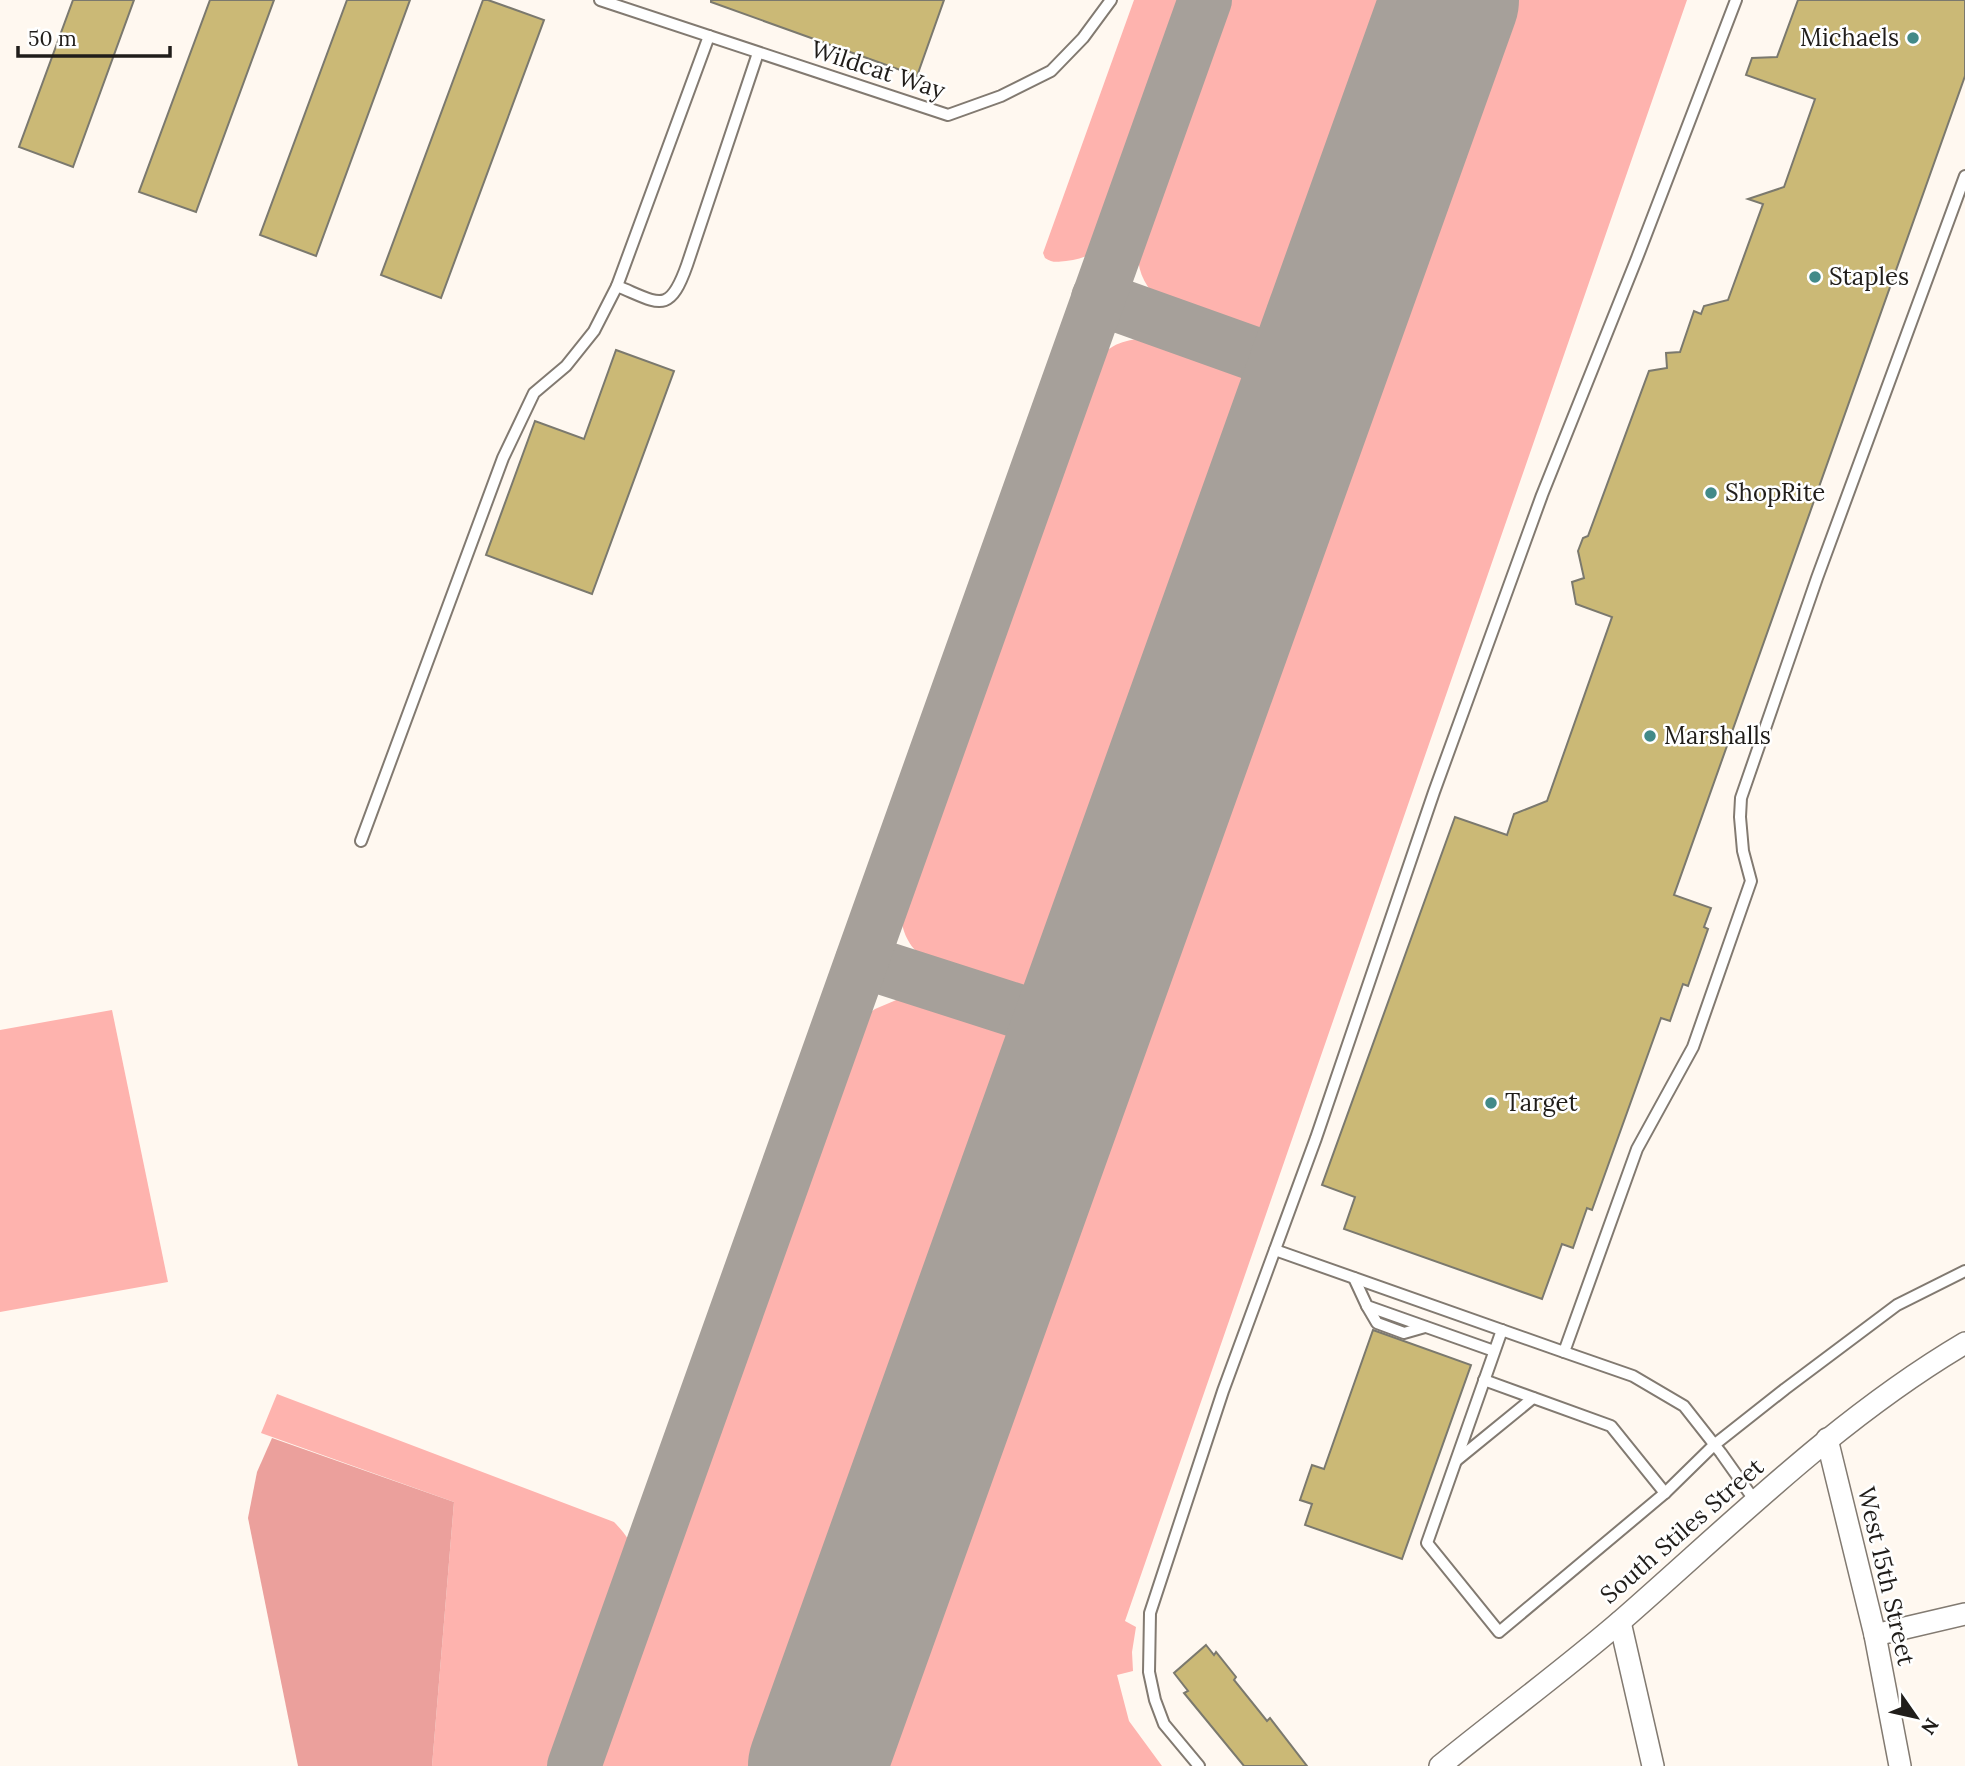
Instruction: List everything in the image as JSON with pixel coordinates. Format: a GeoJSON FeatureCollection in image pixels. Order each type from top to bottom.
{"type":"FeatureCollection","features":[{"type":"Feature","properties":{"kind":"street","name":"South Stiles Street"},"geometry":{"type":"LineString","coordinates":[[1440,1766],[1619,1622],[1827,1439],[1930,1364],[1965,1343]]}},
{"type":"Feature","properties":{"kind":"street","name":"West 15th Street"},"geometry":{"type":"LineString","coordinates":[[1827,1439],[1875,1635],[1900,1766]]}},
{"type":"Feature","properties":{"kind":"street"},"geometry":{"type":"LineString","coordinates":[[1875,1635],[1965,1614]]}},
{"type":"Feature","properties":{"kind":"street"},"geometry":{"type":"LineString","coordinates":[[1619,1622],[1653,1766]]}},
{"type":"Feature","properties":{"kind":"lane","name":"Wildcat Way"},"geometry":{"type":"LineString","coordinates":[[600,0],[948,115],[1001,96],[1051,71],[1083,38],[1111,0]]}},
{"type":"Feature","properties":{"kind":"lane"},"geometry":{"type":"LineString","coordinates":[[1199,1766],[1164,1724],[1155,1700],[1149,1672],[1150,1614],[1223,1391],[1316,1138],[1434,792],[1542,495],[1736,0]]}},
{"type":"Feature","properties":{"kind":"lane"},"geometry":{"type":"LineString","coordinates":[[360,841],[502,458],[534,393],[566,366],[594,331],[617,286],[709,36]]}},
{"type":"Feature","properties":{"kind":"lane"},"geometry":{"type":"LineString","coordinates":[[617,286],[656,301],[665,301],[674,293],[687,265],[758,53]]}},
{"type":"Feature","properties":{"kind":"lane"},"geometry":{"type":"LineString","coordinates":[[1564,1352],[1637,1149],[1693,1047],[1751,881],[1743,851],[1741,798],[1817,579],[1965,176]]}},
{"type":"Feature","properties":{"kind":"lane"},"geometry":{"type":"LineString","coordinates":[[1275,1250],[1633,1376],[1684,1406],[1755,1501]]}},
{"type":"Feature","properties":{"kind":"lane"},"geometry":{"type":"LineString","coordinates":[[1502,1330],[1427,1543],[1499,1632],[1665,1493],[1714,1445],[1784,1389],[1897,1305],[1965,1271]]}},
{"type":"Feature","properties":{"kind":"lane"},"geometry":{"type":"LineString","coordinates":[[1354,1278],[1367,1306],[1494,1351]]}},
{"type":"Feature","properties":{"kind":"lane"},"geometry":{"type":"LineString","coordinates":[[1484,1380],[1611,1426],[1665,1493]]}},
{"type":"Feature","properties":{"kind":"lane"},"geometry":{"type":"LineString","coordinates":[[1455,1462],[1533,1398]]}},
{"type":"Feature","properties":{"kind":"shaded area"},"geometry":{"type":"Polygon","coordinates":[[[1134,0],[1194,0],[1111,232],[1098,249],[1087,256],[1066,261],[1050,261],[1043,253],[1134,0]]]}},
{"type":"Feature","properties":{"kind":"shaded area"},"geometry":{"type":"Polygon","coordinates":[[[1227,0],[1386,0],[1268,329],[1257,334],[1244,332],[1162,302],[1150,290],[1138,261],[1139,244],[1227,0]]]}},
{"type":"Feature","properties":{"kind":"shaded area"},"geometry":{"type":"Polygon","coordinates":[[[1509,0],[1687,0],[1125,1621],[1136,1627],[1132,1652],[1133,1671],[1117,1675],[1129,1721],[1162,1766],[877,1766],[1509,0]]]}},
{"type":"Feature","properties":{"kind":"shaded area"},"geometry":{"type":"Polygon","coordinates":[[[1138,339],[1163,342],[1245,372],[1251,378],[1032,990],[1025,995],[998,988],[932,963],[914,948],[907,938],[900,909],[1092,370],[1110,348],[1138,339]]]}},
{"type":"Feature","properties":{"kind":"shaded area"},"geometry":{"type":"Polygon","coordinates":[[[901,998],[927,1001],[953,1009],[1011,1033],[1014,1041],[754,1766],[596,1766],[860,1020],[875,1009],[901,998]]]}},
{"type":"Feature","properties":{"kind":"shaded area"},"geometry":{"type":"Polygon","coordinates":[[[112,1010],[168,1282],[0,1312],[0,1030],[112,1010]]]}},
{"type":"Feature","properties":{"kind":"shaded area"},"geometry":{"type":"Polygon","coordinates":[[[277,1394],[614,1522],[623,1531],[636,1562],[562,1766],[432,1766],[454,1502],[261,1433],[277,1394]]]}},
{"type":"Feature","properties":{"kind":"shaded area"},"geometry":{"type":"Polygon","coordinates":[[[272,1438],[454,1502],[432,1766],[298,1766],[248,1518],[257,1472],[272,1438]]]}},
{"type":"Feature","properties":{"kind":"building"},"geometry":{"type":"Polygon","coordinates":[[[73,0],[134,0],[73,167],[19,147],[73,0]]]}},
{"type":"Feature","properties":{"kind":"building"},"geometry":{"type":"Polygon","coordinates":[[[210,0],[274,0],[196,212],[139,192],[210,0]]]}},
{"type":"Feature","properties":{"kind":"building"},"geometry":{"type":"Polygon","coordinates":[[[347,0],[410,0],[316,256],[260,235],[347,0]]]}},
{"type":"Feature","properties":{"kind":"building"},"geometry":{"type":"Polygon","coordinates":[[[483,0],[544,20],[441,298],[381,275],[483,0]]]}},
{"type":"Feature","properties":{"kind":"building"},"geometry":{"type":"Polygon","coordinates":[[[711,0],[944,0],[917,76],[711,0]]]}},
{"type":"Feature","properties":{"kind":"building"},"geometry":{"type":"Polygon","coordinates":[[[1798,0],[1965,0],[1965,76],[1674,895],[1711,908],[1704,927],[1708,929],[1688,986],[1683,984],[1670,1021],[1661,1018],[1592,1210],[1587,1208],[1573,1248],[1562,1244],[1542,1299],[1344,1229],[1355,1197],[1322,1185],[1455,817],[1507,835],[1514,814],[1547,801],[1612,617],[1576,604],[1572,582],[1584,578],[1578,551],[1583,538],[1588,536],[1649,371],[1667,368],[1666,353],[1680,352],[1694,311],[1701,314],[1704,306],[1728,300],[1763,204],[1748,199],[1784,187],[1815,99],[1746,75],[1752,58],[1777,57],[1798,0]]]}},
{"type":"Feature","properties":{"kind":"building"},"geometry":{"type":"Polygon","coordinates":[[[616,350],[674,371],[592,594],[486,555],[535,421],[584,439],[616,350]]]}},
{"type":"Feature","properties":{"kind":"building"},"geometry":{"type":"Polygon","coordinates":[[[1373,1330],[1471,1365],[1402,1559],[1305,1525],[1312,1504],[1300,1500],[1312,1465],[1324,1469],[1373,1330]]]}},
{"type":"Feature","properties":{"kind":"building"},"geometry":{"type":"Polygon","coordinates":[[[1206,1645],[1214,1655],[1216,1652],[1236,1677],[1234,1680],[1267,1721],[1270,1718],[1307,1766],[1244,1766],[1184,1693],[1188,1691],[1174,1673],[1206,1645]]]}},
{"type":"Feature","properties":{"kind":"taxiway"},"geometry":{"type":"LineString","coordinates":[[574,1766],[1205,0]]}},
{"type":"Feature","properties":{"kind":"taxiway"},"geometry":{"type":"LineString","coordinates":[[1098,298],[1316,376]]}},
{"type":"Feature","properties":{"kind":"taxiway"},"geometry":{"type":"LineString","coordinates":[[862,961],[1080,1031]]}},
{"type":"Feature","properties":{"kind":"runway"},"geometry":{"type":"LineString","coordinates":[[817,1766],[1450,0]]}},
{"type":"Feature","properties":{"kind":"place","name":"Michaels"},"geometry":{"type":"Point","coordinates":[1913,38]}},
{"type":"Feature","properties":{"kind":"place","name":"Staples"},"geometry":{"type":"Point","coordinates":[1815,277]}},
{"type":"Feature","properties":{"kind":"place","name":"ShopRite"},"geometry":{"type":"Point","coordinates":[1711,493]}},
{"type":"Feature","properties":{"kind":"place","name":"Marshalls"},"geometry":{"type":"Point","coordinates":[1650,736]}},
{"type":"Feature","properties":{"kind":"place","name":"Target"},"geometry":{"type":"Point","coordinates":[1491,1103]}}]}
